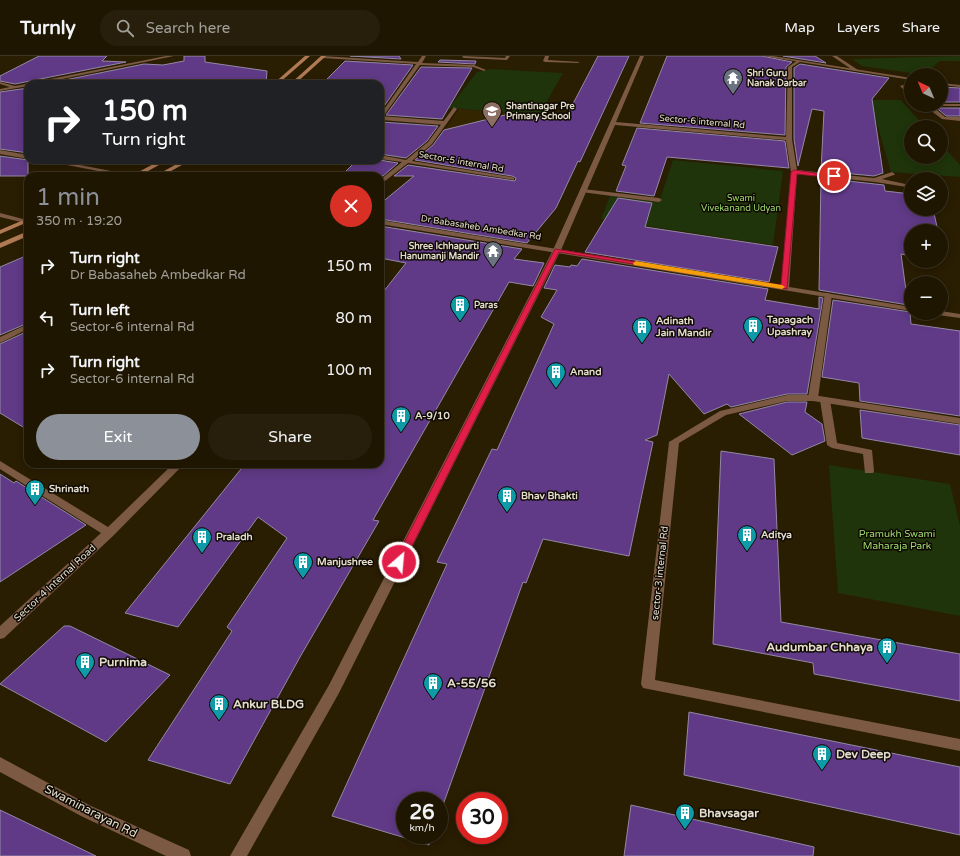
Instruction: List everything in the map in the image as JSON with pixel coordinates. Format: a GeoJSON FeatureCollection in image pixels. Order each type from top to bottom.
{"type":"FeatureCollection","features":[{"type":"Feature","properties":{"kind":"main road"},"geometry":{"type":"LineString","coordinates":[[280,80],[308,56]]}},
{"type":"Feature","properties":{"kind":"main road"},"geometry":{"type":"LineString","coordinates":[[297,80],[324,57]]}},
{"type":"Feature","properties":{"kind":"main road"},"geometry":{"type":"LineString","coordinates":[[142,172],[157,164]]}},
{"type":"Feature","properties":{"kind":"main road"},"geometry":{"type":"LineString","coordinates":[[166,172],[180,164]]}},
{"type":"Feature","properties":{"kind":"main road"},"geometry":{"type":"LineString","coordinates":[[0,232],[24,222]]}},
{"type":"Feature","properties":{"kind":"main road"},"geometry":{"type":"LineString","coordinates":[[0,246],[24,236]]}},
{"type":"Feature","properties":{"kind":"street"},"geometry":{"type":"LineString","coordinates":[[49,80],[172,56]]}},
{"type":"Feature","properties":{"kind":"street"},"geometry":{"type":"LineString","coordinates":[[384,114],[424,56]]}},
{"type":"Feature","properties":{"kind":"street"},"geometry":{"type":"LineString","coordinates":[[464,57],[507,59],[508,56]]}},
{"type":"Feature","properties":{"kind":"street"},"geometry":{"type":"LineString","coordinates":[[547,56],[545,61],[578,62]]}},
{"type":"Feature","properties":{"kind":"street"},"geometry":{"type":"LineString","coordinates":[[238,856],[334,689],[557,250],[642,56]]}},
{"type":"Feature","properties":{"kind":"street"},"geometry":{"type":"LineString","coordinates":[[765,56],[856,70],[904,80]]}},
{"type":"Feature","properties":{"kind":"street"},"geometry":{"type":"LineString","coordinates":[[834,56],[856,70]]}},
{"type":"Feature","properties":{"kind":"street"},"geometry":{"type":"LineString","coordinates":[[324,57],[474,66],[484,70]]}},
{"type":"Feature","properties":{"kind":"street"},"geometry":{"type":"LineString","coordinates":[[474,66],[480,58]]}},
{"type":"Feature","properties":{"kind":"street"},"geometry":{"type":"LineString","coordinates":[[784,288],[794,172],[789,139],[790,67],[798,61]]}},
{"type":"Feature","properties":{"kind":"street"},"geometry":{"type":"LineString","coordinates":[[0,83],[13,88]]}},
{"type":"Feature","properties":{"kind":"street"},"geometry":{"type":"LineString","coordinates":[[0,90],[24,85]]}},
{"type":"Feature","properties":{"kind":"street"},"geometry":{"type":"LineString","coordinates":[[948,85],[959,87]]}},
{"type":"Feature","properties":{"kind":"street"},"geometry":{"type":"LineString","coordinates":[[948,102],[960,102]]}},
{"type":"Feature","properties":{"kind":"street"},"geometry":{"type":"LineString","coordinates":[[948,105],[960,105]]}},
{"type":"Feature","properties":{"kind":"street","name":"Sector-5 internal Rd"},"geometry":{"type":"LineString","coordinates":[[384,180],[430,143],[454,109]]}},
{"type":"Feature","properties":{"kind":"street"},"geometry":{"type":"LineString","coordinates":[[936,112],[944,118],[960,119]]}},
{"type":"Feature","properties":{"kind":"street"},"geometry":{"type":"LineString","coordinates":[[384,118],[444,123]]}},
{"type":"Feature","properties":{"kind":"street","name":"Sector-6 internal Rd"},"geometry":{"type":"LineString","coordinates":[[613,123],[789,139]]}},
{"type":"Feature","properties":{"kind":"street"},"geometry":{"type":"LineString","coordinates":[[0,152],[24,156]]}},
{"type":"Feature","properties":{"kind":"street","name":"Sector-5 internal Rd"},"geometry":{"type":"LineString","coordinates":[[384,158],[512,179]]}},
{"type":"Feature","properties":{"kind":"street"},"geometry":{"type":"LineString","coordinates":[[66,164],[112,172]]}},
{"type":"Feature","properties":{"kind":"street"},"geometry":{"type":"LineString","coordinates":[[794,172],[874,180],[904,185]]}},
{"type":"Feature","properties":{"kind":"street"},"geometry":{"type":"LineString","coordinates":[[874,180],[892,174]]}},
{"type":"Feature","properties":{"kind":"street"},"geometry":{"type":"LineString","coordinates":[[583,192],[659,200]]}},
{"type":"Feature","properties":{"kind":"street"},"geometry":{"type":"LineString","coordinates":[[0,215],[24,221]]}},
{"type":"Feature","properties":{"kind":"street","name":"Dr Babasaheb Ambedkar Rd"},"geometry":{"type":"LineString","coordinates":[[384,223],[904,308]]}},
{"type":"Feature","properties":{"kind":"street"},"geometry":{"type":"LineString","coordinates":[[813,398],[828,295]]}},
{"type":"Feature","properties":{"kind":"street"},"geometry":{"type":"LineString","coordinates":[[948,314],[960,316]]}},
{"type":"Feature","properties":{"kind":"street"},"geometry":{"type":"LineString","coordinates":[[0,340],[24,328]]}},
{"type":"Feature","properties":{"kind":"street","name":"sector-3 internal Rd"},"geometry":{"type":"LineString","coordinates":[[960,420],[813,398],[787,398],[723,413],[674,442],[648,684],[960,745]]}},
{"type":"Feature","properties":{"kind":"street"},"geometry":{"type":"LineString","coordinates":[[825,400],[832,445],[868,452],[869,471]]}},
{"type":"Feature","properties":{"kind":"street"},"geometry":{"type":"LineString","coordinates":[[0,464],[109,532]]}},
{"type":"Feature","properties":{"kind":"street","name":"Sector-4 Internal Road"},"geometry":{"type":"LineString","coordinates":[[0,634],[175,468]]}},
{"type":"Feature","properties":{"kind":"street","name":"Swaminarayan Rd"},"geometry":{"type":"LineString","coordinates":[[0,764],[86,812],[183,856]]}},
{"type":"Feature","properties":{"kind":"shaded area","name":"Shantinagar Pre Primary School"},"geometry":{"type":"Polygon","coordinates":[[[459,109],[547,116],[521,154],[438,140],[459,109]]]}},
{"type":"Feature","properties":{"kind":"green space"},"geometry":{"type":"Polygon","coordinates":[[[960,56],[960,61],[939,61],[932,68],[904,68],[904,72],[862,66],[852,59],[960,56]]]}},
{"type":"Feature","properties":{"kind":"green space"},"geometry":{"type":"Polygon","coordinates":[[[491,69],[563,73],[539,115],[449,108],[477,72],[491,69]]]}},
{"type":"Feature","properties":{"kind":"green space"},"geometry":{"type":"Polygon","coordinates":[[[870,100],[901,100],[904,103],[904,112],[912,112],[919,120],[904,120],[904,164],[948,164],[948,152],[960,165],[960,177],[948,176],[948,172],[891,172],[870,100]]]}},
{"type":"Feature","properties":{"kind":"green space","name":"Swami Vivekanand Udyan"},"geometry":{"type":"Polygon","coordinates":[[[673,160],[783,171],[773,245],[601,219],[610,196],[659,202],[673,160]]]}},
{"type":"Feature","properties":{"kind":"green space","name":"Pramukh Swami Maharaja Park"},"geometry":{"type":"Polygon","coordinates":[[[829,465],[950,484],[960,526],[960,616],[838,593],[829,465]]]}},
{"type":"Feature","properties":{"kind":"building"},"geometry":{"type":"Polygon","coordinates":[[[39,56],[107,56],[102,61],[126,62],[35,80],[24,80],[24,82],[15,84],[0,81],[0,76],[39,56]]]}},
{"type":"Feature","properties":{"kind":"building"},"geometry":{"type":"Polygon","coordinates":[[[184,56],[205,56],[205,62],[267,71],[266,80],[65,80],[144,64],[163,65],[184,61],[184,56]]]}},
{"type":"Feature","properties":{"kind":"building"},"geometry":{"type":"Polygon","coordinates":[[[350,56],[399,56],[401,59],[350,56]]]}},
{"type":"Feature","properties":{"kind":"building"},"geometry":{"type":"Polygon","coordinates":[[[598,56],[629,56],[580,162],[578,161],[556,208],[527,243],[384,220],[384,201],[414,176],[394,176],[408,165],[515,181],[516,178],[512,176],[415,160],[433,145],[444,130],[509,114],[565,119],[598,56]]]}},
{"type":"Feature","properties":{"kind":"building"},"geometry":{"type":"Polygon","coordinates":[[[667,56],[762,56],[792,62],[786,67],[785,135],[640,123],[667,56]]]}},
{"type":"Feature","properties":{"kind":"building"},"geometry":{"type":"Polygon","coordinates":[[[783,56],[815,56],[826,63],[783,56]]]}},
{"type":"Feature","properties":{"kind":"building"},"geometry":{"type":"Polygon","coordinates":[[[440,60],[476,61],[475,64],[438,62],[440,60]]]}},
{"type":"Feature","properties":{"kind":"building"},"geometry":{"type":"Polygon","coordinates":[[[345,61],[413,65],[384,106],[384,80],[326,80],[345,61]]]}},
{"type":"Feature","properties":{"kind":"building"},"geometry":{"type":"Polygon","coordinates":[[[800,64],[889,78],[872,99],[883,173],[874,176],[821,171],[824,111],[812,109],[798,166],[794,139],[794,68],[800,64]]]}},
{"type":"Feature","properties":{"kind":"building"},"geometry":{"type":"Polygon","coordinates":[[[421,67],[472,68],[442,119],[386,115],[421,67]]]}},
{"type":"Feature","properties":{"kind":"building"},"geometry":{"type":"Polygon","coordinates":[[[948,87],[960,88],[960,102],[948,102],[948,87]]]}},
{"type":"Feature","properties":{"kind":"building"},"geometry":{"type":"Polygon","coordinates":[[[24,89],[24,152],[0,149],[0,92],[24,89]]]}},
{"type":"Feature","properties":{"kind":"building"},"geometry":{"type":"Polygon","coordinates":[[[948,108],[960,108],[960,116],[946,116],[941,112],[948,112],[948,108]]]}},
{"type":"Feature","properties":{"kind":"building"},"geometry":{"type":"Polygon","coordinates":[[[384,122],[438,126],[427,141],[406,158],[384,155],[384,122]]]}},
{"type":"Feature","properties":{"kind":"building"},"geometry":{"type":"Polygon","coordinates":[[[637,128],[785,141],[789,168],[667,157],[654,196],[616,191],[626,166],[622,165],[637,128]]]}},
{"type":"Feature","properties":{"kind":"building"},"geometry":{"type":"Polygon","coordinates":[[[0,156],[24,159],[24,164],[28,164],[28,172],[24,172],[24,176],[0,176],[0,156]]]}},
{"type":"Feature","properties":{"kind":"building"},"geometry":{"type":"Polygon","coordinates":[[[384,161],[398,163],[384,175],[384,172],[345,172],[353,164],[384,164],[384,161]]]}},
{"type":"Feature","properties":{"kind":"building"},"geometry":{"type":"Polygon","coordinates":[[[821,178],[884,185],[885,191],[904,193],[904,216],[935,216],[936,224],[904,224],[904,255],[901,254],[904,276],[904,304],[819,290],[821,178]]]}},
{"type":"Feature","properties":{"kind":"building"},"geometry":{"type":"Polygon","coordinates":[[[618,198],[652,203],[645,227],[778,247],[769,282],[585,252],[618,198]]]}},
{"type":"Feature","properties":{"kind":"building"},"geometry":{"type":"Polygon","coordinates":[[[384,227],[522,249],[514,259],[544,263],[533,286],[509,282],[373,520],[379,521],[300,657],[230,784],[148,760],[232,631],[227,627],[287,538],[258,517],[178,627],[125,613],[242,468],[384,468],[384,291],[406,263],[384,259],[384,227]]]}},
{"type":"Feature","properties":{"kind":"building"},"geometry":{"type":"Polygon","coordinates":[[[24,257],[24,325],[0,335],[0,267],[24,257]]]}},
{"type":"Feature","properties":{"kind":"building"},"geometry":{"type":"Polygon","coordinates":[[[582,259],[768,289],[765,300],[819,309],[819,297],[823,298],[807,394],[787,394],[731,407],[727,404],[704,414],[669,374],[657,435],[645,440],[653,442],[629,556],[543,539],[526,583],[523,582],[448,792],[396,792],[396,835],[332,816],[447,564],[437,562],[492,449],[497,450],[554,324],[541,317],[557,290],[544,288],[555,265],[570,267],[571,265],[577,266],[582,259]]]}},
{"type":"Feature","properties":{"kind":"building"},"geometry":{"type":"Polygon","coordinates":[[[833,300],[904,311],[904,320],[911,320],[911,324],[960,331],[960,416],[860,401],[859,383],[822,377],[833,300]]]}},
{"type":"Feature","properties":{"kind":"building"},"geometry":{"type":"Polygon","coordinates":[[[24,333],[24,428],[0,413],[0,344],[24,333]]]}},
{"type":"Feature","properties":{"kind":"building"},"geometry":{"type":"Polygon","coordinates":[[[787,402],[807,402],[805,412],[822,424],[825,441],[792,455],[739,414],[787,402]]]}},
{"type":"Feature","properties":{"kind":"building"},"geometry":{"type":"Polygon","coordinates":[[[860,410],[960,425],[960,455],[862,438],[860,410]]]}},
{"type":"Feature","properties":{"kind":"building"},"geometry":{"type":"Polygon","coordinates":[[[721,451],[774,459],[781,622],[960,654],[960,701],[814,674],[813,663],[713,644],[721,451]]]}},
{"type":"Feature","properties":{"kind":"building","name":"Shrinath"},"geometry":{"type":"Polygon","coordinates":[[[0,474],[14,483],[16,481],[86,525],[0,582],[0,474]]]}},
{"type":"Feature","properties":{"kind":"building","name":"Purnima"},"geometry":{"type":"Polygon","coordinates":[[[64,626],[70,626],[170,675],[106,742],[0,684],[64,626]]]}},
{"type":"Feature","properties":{"kind":"building","name":"Dev Deep"},"geometry":{"type":"Polygon","coordinates":[[[689,712],[960,767],[960,835],[684,775],[689,712]]]}},
{"type":"Feature","properties":{"kind":"building","name":"Bhavsagar"},"geometry":{"type":"Polygon","coordinates":[[[631,805],[814,847],[813,856],[624,856],[631,805]]]}},
{"type":"Feature","properties":{"kind":"building"},"geometry":{"type":"Polygon","coordinates":[[[0,810],[96,856],[0,856],[0,810]]]}},
{"type":"Feature","properties":{"kind":"slow traffic"},"geometry":{"type":"LineString","coordinates":[[636,263],[782,287]]}},
{"type":"Feature","properties":{"kind":"place","name":"Shri Guru Nanak Darbar"},"geometry":{"type":"Point","coordinates":[733,95]}},
{"type":"Feature","properties":{"kind":"place","name":"Shantinagar Pre Primary School"},"geometry":{"type":"Point","coordinates":[492,128]}},
{"type":"Feature","properties":{"kind":"place","name":"Shree Ichhapurti Hanumanji Mandir"},"geometry":{"type":"Point","coordinates":[493,268]}},
{"type":"Feature","properties":{"kind":"place","name":"Paras"},"geometry":{"type":"Point","coordinates":[460,322]}},
{"type":"Feature","properties":{"kind":"place","name":"Tapagach Upashray"},"geometry":{"type":"Point","coordinates":[753,343]}},
{"type":"Feature","properties":{"kind":"place","name":"Adinath Jain Mandir"},"geometry":{"type":"Point","coordinates":[642,344]}},
{"type":"Feature","properties":{"kind":"place","name":"Anand"},"geometry":{"type":"Point","coordinates":[556,389]}},
{"type":"Feature","properties":{"kind":"place","name":"A-9/10"},"geometry":{"type":"Point","coordinates":[401,433]}},
{"type":"Feature","properties":{"kind":"place","name":"Shrinath"},"geometry":{"type":"Point","coordinates":[35,506]}},
{"type":"Feature","properties":{"kind":"place","name":"Bhav Bhakti"},"geometry":{"type":"Point","coordinates":[507,513]}},
{"type":"Feature","properties":{"kind":"place","name":"Aditya"},"geometry":{"type":"Point","coordinates":[747,552]}},
{"type":"Feature","properties":{"kind":"place","name":"Praladh"},"geometry":{"type":"Point","coordinates":[202,554]}},
{"type":"Feature","properties":{"kind":"place","name":"Manjushree"},"geometry":{"type":"Point","coordinates":[303,579]}},
{"type":"Feature","properties":{"kind":"place","name":"Audumbar Chhaya"},"geometry":{"type":"Point","coordinates":[887,664]}},
{"type":"Feature","properties":{"kind":"place","name":"Purnima"},"geometry":{"type":"Point","coordinates":[85,679]}},
{"type":"Feature","properties":{"kind":"place","name":"A-55/56"},"geometry":{"type":"Point","coordinates":[433,700]}},
{"type":"Feature","properties":{"kind":"place","name":"Ankur BLDG"},"geometry":{"type":"Point","coordinates":[219,721]}},
{"type":"Feature","properties":{"kind":"place","name":"Dev Deep"},"geometry":{"type":"Point","coordinates":[822,771]}},
{"type":"Feature","properties":{"kind":"place","name":"Bhavsagar"},"geometry":{"type":"Point","coordinates":[685,830]}},
{"type":"Feature","properties":{"kind":"route"},"geometry":{"type":"LineString","coordinates":[[399,562],[557,250],[784,288],[794,172],[834,176]]}}]}
